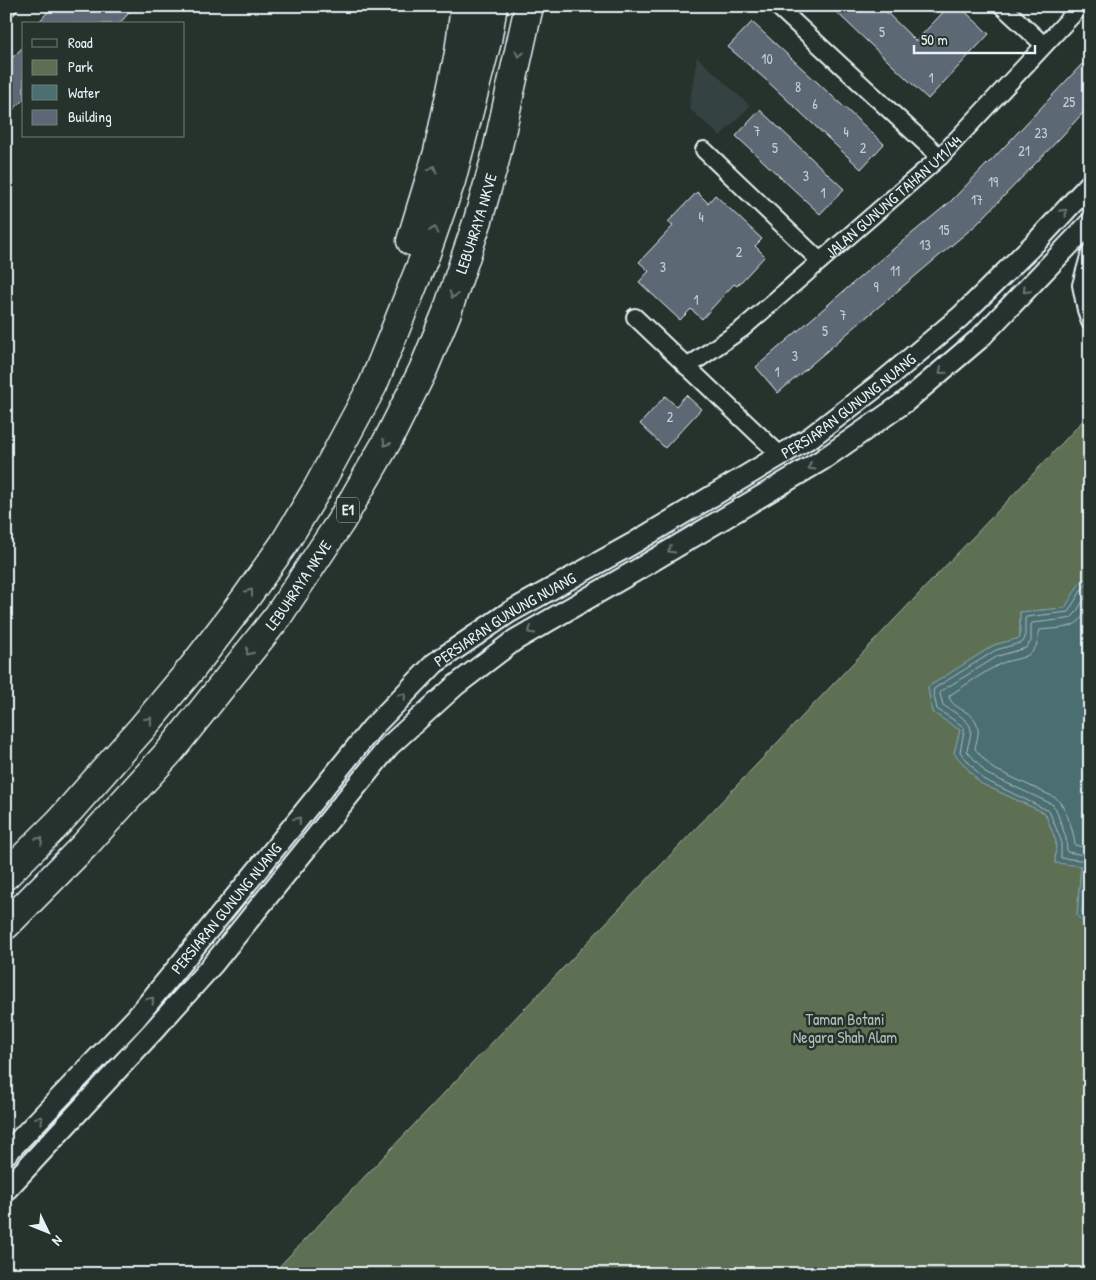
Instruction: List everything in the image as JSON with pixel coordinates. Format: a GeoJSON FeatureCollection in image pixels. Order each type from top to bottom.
{"type":"FeatureCollection","features":[{"type":"Feature","properties":{"kind":"highway"},"geometry":{"type":"LineString","coordinates":[[373,385],[412,238],[438,152],[459,53],[465,6]]}},
{"type":"Feature","properties":{"kind":"highway","name":"E1"},"geometry":{"type":"LineString","coordinates":[[6,875],[59,822],[193,667],[284,544],[317,489],[373,385],[426,253],[451,181],[487,41],[493,6]]}},
{"type":"Feature","properties":{"kind":"highway","name":"LEBUHRAYA NKVE"},"geometry":{"type":"LineString","coordinates":[[6,925],[84,846],[171,750],[278,616],[342,521],[384,446],[423,370],[448,312],[495,160],[529,6]]}},
{"type":"Feature","properties":{"kind":"street"},"geometry":{"type":"LineString","coordinates":[[6,9],[9,6]]}},
{"type":"Feature","properties":{"kind":"street"},"geometry":{"type":"LineString","coordinates":[[777,6],[940,156]]}},
{"type":"Feature","properties":{"kind":"street"},"geometry":{"type":"LineString","coordinates":[[1002,6],[1044,46]]}},
{"type":"Feature","properties":{"kind":"street","name":"JALAN GUNUNG TAHAN U11/44"},"geometry":{"type":"LineString","coordinates":[[687,367],[742,329],[940,156],[1082,6]]}},
{"type":"Feature","properties":{"kind":"street"},"geometry":{"type":"LineString","coordinates":[[704,150],[820,261]]}},
{"type":"Feature","properties":{"kind":"street","name":"PERSIARAN GUNUNG NUANG"},"geometry":{"type":"LineString","coordinates":[[6,1154],[136,1018],[372,728],[435,663],[508,613],[632,544],[811,437],[885,380],[960,317],[1039,239],[1090,184]]}},
{"type":"Feature","properties":{"kind":"street","name":"PERSIARAN GUNUNG NUANG"},"geometry":{"type":"LineString","coordinates":[[6,1190],[214,963],[389,746],[456,684],[515,640],[822,460],[904,402],[979,339],[1090,223]]}},
{"type":"Feature","properties":{"kind":"street"},"geometry":{"type":"LineString","coordinates":[[1090,253],[1081,284],[1090,322]]}},
{"type":"Feature","properties":{"kind":"street"},"geometry":{"type":"LineString","coordinates":[[635,317],[780,455]]}},
{"type":"Feature","properties":{"kind":"shaded area"},"geometry":{"type":"Polygon","coordinates":[[[697,57],[750,106],[720,136],[689,108],[697,57]]]}},
{"type":"Feature","properties":{"kind":"green space","name":"Taman Botani Negara Shah Alam"},"geometry":{"type":"Polygon","coordinates":[[[1090,413],[1090,574],[1078,586],[1065,608],[1020,612],[1020,638],[994,645],[928,687],[932,712],[960,730],[954,753],[980,783],[1045,813],[1056,841],[1055,863],[1081,865],[1077,916],[1090,928],[1090,1274],[272,1274],[1050,456],[1090,413]]]}},
{"type":"Feature","properties":{"kind":"water"},"geometry":{"type":"Polygon","coordinates":[[[1090,574],[1090,928],[1077,916],[1081,866],[1055,863],[1056,841],[1045,813],[980,783],[954,753],[960,730],[932,712],[928,687],[994,645],[1020,638],[1020,612],[1065,608],[1078,586],[1090,574]]]}},
{"type":"Feature","properties":{"kind":"building"},"geometry":{"type":"Polygon","coordinates":[[[53,6],[135,6],[121,22],[39,22],[53,6]]]}},
{"type":"Feature","properties":{"kind":"building"},"geometry":{"type":"Polygon","coordinates":[[[830,6],[880,6],[916,41],[949,6],[959,6],[989,34],[928,99],[830,6]]]}},
{"type":"Feature","properties":{"kind":"building"},"geometry":{"type":"Polygon","coordinates":[[[752,22],[884,144],[861,169],[728,47],[752,22]]]}},
{"type":"Feature","properties":{"kind":"building"},"geometry":{"type":"Polygon","coordinates":[[[22,48],[22,101],[6,117],[6,64],[22,48]]]}},
{"type":"Feature","properties":{"kind":"building"},"geometry":{"type":"Polygon","coordinates":[[[1082,64],[1090,71],[1090,105],[1062,136],[977,224],[778,393],[756,367],[951,201],[1082,64]]]}},
{"type":"Feature","properties":{"kind":"building"},"geometry":{"type":"Polygon","coordinates":[[[760,110],[844,189],[820,214],[736,136],[760,110]]]}},
{"type":"Feature","properties":{"kind":"building"},"geometry":{"type":"Polygon","coordinates":[[[697,192],[708,203],[715,195],[762,239],[755,246],[765,256],[737,286],[734,284],[702,319],[691,309],[680,320],[639,282],[649,271],[639,262],[673,226],[668,222],[697,192]]]}},
{"type":"Feature","properties":{"kind":"building"},"geometry":{"type":"Polygon","coordinates":[[[686,395],[701,409],[665,448],[640,424],[665,396],[676,406],[686,395]]]}}]}
